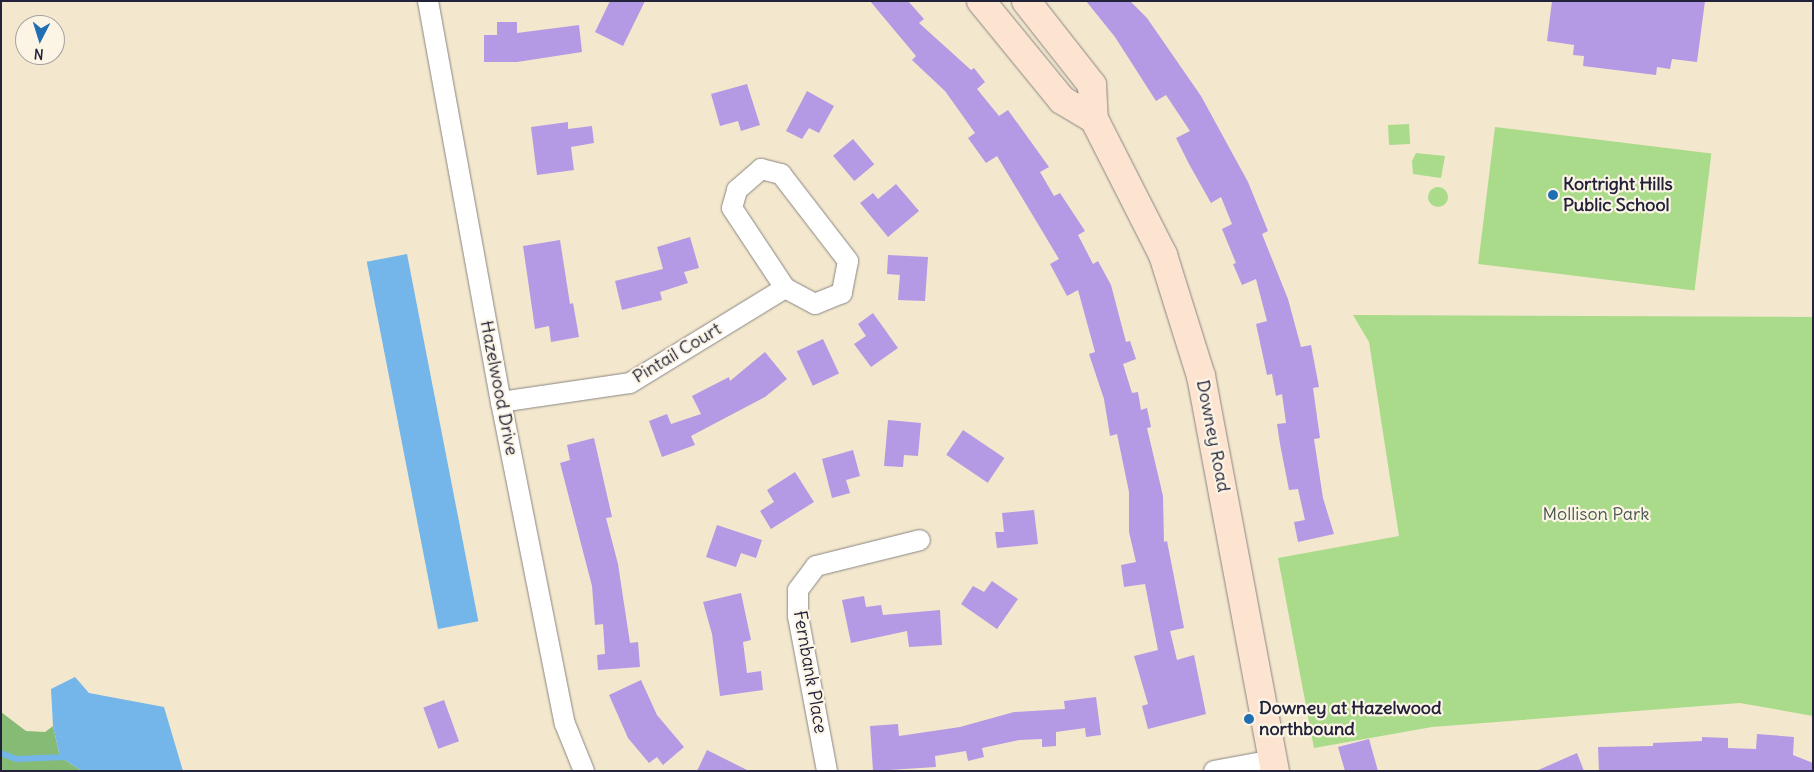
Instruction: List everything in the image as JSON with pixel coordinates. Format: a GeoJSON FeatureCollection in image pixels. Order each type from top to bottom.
{"type":"FeatureCollection","features":[{"type":"Feature","properties":{"kind":"main road","name":"Downey Road"},"geometry":{"type":"LineString","coordinates":[[1026,1],[1092,85],[1094,119],[1163,255],[1201,376],[1275,765]]}},
{"type":"Feature","properties":{"kind":"main road"},"geometry":{"type":"LineString","coordinates":[[997,6],[1062,100],[1094,119]]}},
{"type":"Feature","properties":{"kind":"street","name":"Hazelwood Drive"},"geometry":{"type":"LineString","coordinates":[[428,1],[501,402],[565,724],[579,766],[584,771]]}},
{"type":"Feature","properties":{"kind":"street"},"geometry":{"type":"LineString","coordinates":[[761,169],[781,174],[848,262],[842,293],[815,304],[785,288],[732,208],[737,190],[761,169]]}},
{"type":"Feature","properties":{"kind":"street","name":"Pintail Court"},"geometry":{"type":"LineString","coordinates":[[501,402],[630,382],[785,288]]}},
{"type":"Feature","properties":{"kind":"street","name":"Fernbank Place"},"geometry":{"type":"LineString","coordinates":[[827,771],[798,616],[798,590],[816,566],[920,540]]}},
{"type":"Feature","properties":{"kind":"street"},"geometry":{"type":"LineString","coordinates":[[1214,771],[1275,765]]}},
{"type":"Feature","properties":{"kind":"green space"},"geometry":{"type":"Polygon","coordinates":[[[1409,124],[1410,144],[1389,145],[1388,125],[1409,124]]]}},
{"type":"Feature","properties":{"kind":"green space"},"geometry":{"type":"Polygon","coordinates":[[[1495,127],[1711,154],[1695,291],[1478,264],[1495,127]]]}},
{"type":"Feature","properties":{"kind":"green space"},"geometry":{"type":"Polygon","coordinates":[[[1416,153],[1445,156],[1441,178],[1413,174],[1412,161],[1416,153]]]}},
{"type":"Feature","properties":{"kind":"green space"},"geometry":{"type":"Polygon","coordinates":[[[1434,187],[1442,187],[1448,193],[1448,201],[1442,207],[1434,207],[1428,201],[1428,193],[1434,187]]]}},
{"type":"Feature","properties":{"kind":"green space","name":"Mollison Park"},"geometry":{"type":"Polygon","coordinates":[[[1353,315],[1813,317],[1813,716],[1740,703],[1432,727],[1314,748],[1278,558],[1399,536],[1369,342],[1353,315]]]}},
{"type":"Feature","properties":{"kind":"green space"},"geometry":{"type":"Polygon","coordinates":[[[1,712],[26,731],[45,732],[53,726],[60,757],[82,771],[1,771],[1,712]]]}},
{"type":"Feature","properties":{"kind":"water"},"geometry":{"type":"Polygon","coordinates":[[[407,254],[478,621],[438,629],[367,262],[407,254]]]}},
{"type":"Feature","properties":{"kind":"water"},"geometry":{"type":"Polygon","coordinates":[[[75,677],[89,693],[164,707],[183,771],[82,771],[60,757],[53,726],[51,689],[75,677]]]}},
{"type":"Feature","properties":{"kind":"building"},"geometry":{"type":"Polygon","coordinates":[[[610,1],[645,1],[623,46],[595,32],[610,1]]]}},
{"type":"Feature","properties":{"kind":"building"},"geometry":{"type":"Polygon","coordinates":[[[870,1],[908,1],[924,19],[919,23],[971,70],[974,68],[985,82],[977,89],[999,116],[1008,110],[1049,167],[1040,172],[1054,196],[1060,193],[1085,231],[1078,235],[1093,264],[1098,261],[1111,285],[1126,342],[1130,341],[1136,359],[1123,364],[1132,393],[1138,392],[1141,410],[1147,408],[1151,427],[1147,428],[1163,496],[1164,542],[1167,541],[1184,628],[1170,631],[1177,660],[1194,655],[1206,714],[1148,729],[1142,706],[1148,704],[1134,656],[1158,650],[1145,584],[1124,587],[1121,565],[1136,562],[1129,532],[1129,492],[1117,434],[1110,436],[1104,399],[1089,354],[1095,352],[1078,290],[1067,296],[1050,264],[1059,259],[997,156],[986,163],[968,138],[975,133],[945,91],[912,60],[916,56],[870,1]]]}},
{"type":"Feature","properties":{"kind":"building"},"geometry":{"type":"Polygon","coordinates":[[[1086,1],[1130,1],[1147,18],[1201,96],[1248,182],[1268,231],[1262,234],[1288,299],[1301,347],[1311,345],[1319,387],[1313,388],[1320,438],[1314,439],[1323,498],[1334,534],[1298,542],[1294,522],[1305,520],[1298,489],[1289,490],[1280,444],[1277,424],[1286,423],[1282,394],[1276,396],[1272,374],[1267,375],[1256,324],[1267,321],[1256,279],[1242,285],[1233,264],[1236,263],[1222,229],[1232,224],[1221,197],[1211,203],[1189,164],[1176,138],[1190,131],[1166,95],[1156,101],[1115,37],[1086,1]]]}},
{"type":"Feature","properties":{"kind":"building"},"geometry":{"type":"Polygon","coordinates":[[[1552,1],[1705,1],[1697,62],[1672,59],[1670,69],[1657,67],[1656,75],[1583,66],[1584,56],[1573,55],[1574,45],[1547,41],[1552,1]]]}},
{"type":"Feature","properties":{"kind":"building"},"geometry":{"type":"Polygon","coordinates":[[[497,22],[517,22],[517,33],[579,25],[582,52],[517,62],[484,62],[484,35],[497,35],[497,22]]]}},
{"type":"Feature","properties":{"kind":"building"},"geometry":{"type":"Polygon","coordinates":[[[747,84],[760,125],[741,131],[738,121],[720,126],[711,94],[747,84]]]}},
{"type":"Feature","properties":{"kind":"building"},"geometry":{"type":"Polygon","coordinates":[[[807,91],[834,106],[819,133],[809,128],[802,139],[786,131],[807,91]]]}},
{"type":"Feature","properties":{"kind":"building"},"geometry":{"type":"Polygon","coordinates":[[[568,122],[568,129],[592,126],[594,143],[571,147],[574,170],[537,175],[531,127],[568,122]]]}},
{"type":"Feature","properties":{"kind":"building"},"geometry":{"type":"Polygon","coordinates":[[[853,139],[874,164],[854,181],[833,156],[853,139]]]}},
{"type":"Feature","properties":{"kind":"building"},"geometry":{"type":"Polygon","coordinates":[[[896,184],[919,211],[888,237],[860,203],[873,193],[878,199],[896,184]]]}},
{"type":"Feature","properties":{"kind":"building"},"geometry":{"type":"Polygon","coordinates":[[[690,237],[699,268],[684,272],[688,283],[660,292],[662,300],[622,310],[615,281],[663,269],[657,247],[690,237]]]}},
{"type":"Feature","properties":{"kind":"building"},"geometry":{"type":"Polygon","coordinates":[[[560,240],[570,304],[573,303],[579,337],[551,342],[549,326],[535,329],[523,246],[560,240]]]}},
{"type":"Feature","properties":{"kind":"building"},"geometry":{"type":"Polygon","coordinates":[[[888,255],[928,257],[925,301],[898,300],[900,275],[887,274],[888,255]]]}},
{"type":"Feature","properties":{"kind":"building"},"geometry":{"type":"Polygon","coordinates":[[[873,313],[898,348],[871,367],[854,344],[866,336],[858,324],[873,313]]]}},
{"type":"Feature","properties":{"kind":"building"},"geometry":{"type":"Polygon","coordinates":[[[823,339],[839,373],[813,386],[797,351],[823,339]]]}},
{"type":"Feature","properties":{"kind":"building"},"geometry":{"type":"Polygon","coordinates":[[[765,352],[787,379],[765,397],[691,436],[695,445],[662,457],[649,421],[667,414],[671,424],[701,414],[692,396],[729,377],[730,381],[765,352]]]}},
{"type":"Feature","properties":{"kind":"building"},"geometry":{"type":"Polygon","coordinates":[[[888,420],[921,423],[918,456],[904,455],[903,467],[884,466],[888,420]]]}},
{"type":"Feature","properties":{"kind":"building"},"geometry":{"type":"Polygon","coordinates":[[[963,430],[1004,458],[988,483],[946,455],[963,430]]]}},
{"type":"Feature","properties":{"kind":"building"},"geometry":{"type":"Polygon","coordinates":[[[594,438],[612,517],[606,518],[618,564],[630,643],[638,642],[640,667],[598,670],[597,655],[605,654],[603,624],[595,625],[592,586],[560,463],[570,460],[567,445],[594,438]]]}},
{"type":"Feature","properties":{"kind":"building"},"geometry":{"type":"Polygon","coordinates":[[[853,450],[860,476],[846,480],[850,493],[832,498],[822,459],[853,450]]]}},
{"type":"Feature","properties":{"kind":"building"},"geometry":{"type":"Polygon","coordinates":[[[795,472],[814,502],[771,529],[760,511],[774,502],[767,490],[795,472]]]}},
{"type":"Feature","properties":{"kind":"building"},"geometry":{"type":"Polygon","coordinates":[[[1034,510],[1038,544],[997,548],[995,532],[1004,532],[1002,513],[1034,510]]]}},
{"type":"Feature","properties":{"kind":"building"},"geometry":{"type":"Polygon","coordinates":[[[717,525],[762,540],[756,558],[741,553],[736,567],[706,557],[717,525]]]}},
{"type":"Feature","properties":{"kind":"building"},"geometry":{"type":"Polygon","coordinates":[[[992,581],[1018,599],[997,629],[961,604],[973,586],[984,592],[992,581]]]}},
{"type":"Feature","properties":{"kind":"building"},"geometry":{"type":"Polygon","coordinates":[[[741,593],[751,640],[743,642],[747,673],[761,671],[763,690],[720,696],[712,634],[703,602],[741,593]]]}},
{"type":"Feature","properties":{"kind":"building"},"geometry":{"type":"Polygon","coordinates":[[[864,596],[866,607],[881,605],[883,615],[940,610],[942,645],[909,647],[907,631],[851,643],[842,600],[864,596]]]}},
{"type":"Feature","properties":{"kind":"building"},"geometry":{"type":"Polygon","coordinates":[[[641,680],[657,715],[684,747],[663,765],[657,757],[649,763],[628,738],[609,695],[641,680]]]}},
{"type":"Feature","properties":{"kind":"building"},"geometry":{"type":"Polygon","coordinates":[[[1096,697],[1101,735],[1086,737],[1085,728],[1056,732],[1056,746],[1042,747],[1042,739],[1019,740],[982,748],[984,757],[968,761],[966,751],[935,756],[936,767],[873,771],[870,726],[898,724],[899,736],[960,727],[1014,712],[1065,709],[1064,701],[1096,697]]]}},
{"type":"Feature","properties":{"kind":"building"},"geometry":{"type":"Polygon","coordinates":[[[444,700],[459,741],[438,749],[423,708],[444,700]]]}},
{"type":"Feature","properties":{"kind":"building"},"geometry":{"type":"Polygon","coordinates":[[[1757,734],[1794,737],[1793,755],[1813,763],[1813,771],[1599,771],[1598,747],[1653,746],[1653,743],[1702,741],[1702,737],[1728,738],[1728,748],[1756,749],[1757,734]]]}},
{"type":"Feature","properties":{"kind":"building"},"geometry":{"type":"Polygon","coordinates":[[[1369,739],[1378,771],[1345,771],[1338,747],[1369,739]]]}},
{"type":"Feature","properties":{"kind":"building"},"geometry":{"type":"Polygon","coordinates":[[[707,750],[749,771],[697,771],[707,750]]]}},
{"type":"Feature","properties":{"kind":"building"},"geometry":{"type":"Polygon","coordinates":[[[1577,753],[1584,771],[1536,771],[1577,753]]]}},
{"type":"Feature","properties":{"kind":"waterway"},"geometry":{"type":"LineString","coordinates":[[1,753],[17,759],[65,757]]}},
{"type":"Feature","properties":{"kind":"place","name":"Kortright Hills Public School"},"geometry":{"type":"Point","coordinates":[1553,195]}},
{"type":"Feature","properties":{"kind":"place","name":"Downey at Hazelwood northbound"},"geometry":{"type":"Point","coordinates":[1249,719]}}]}
